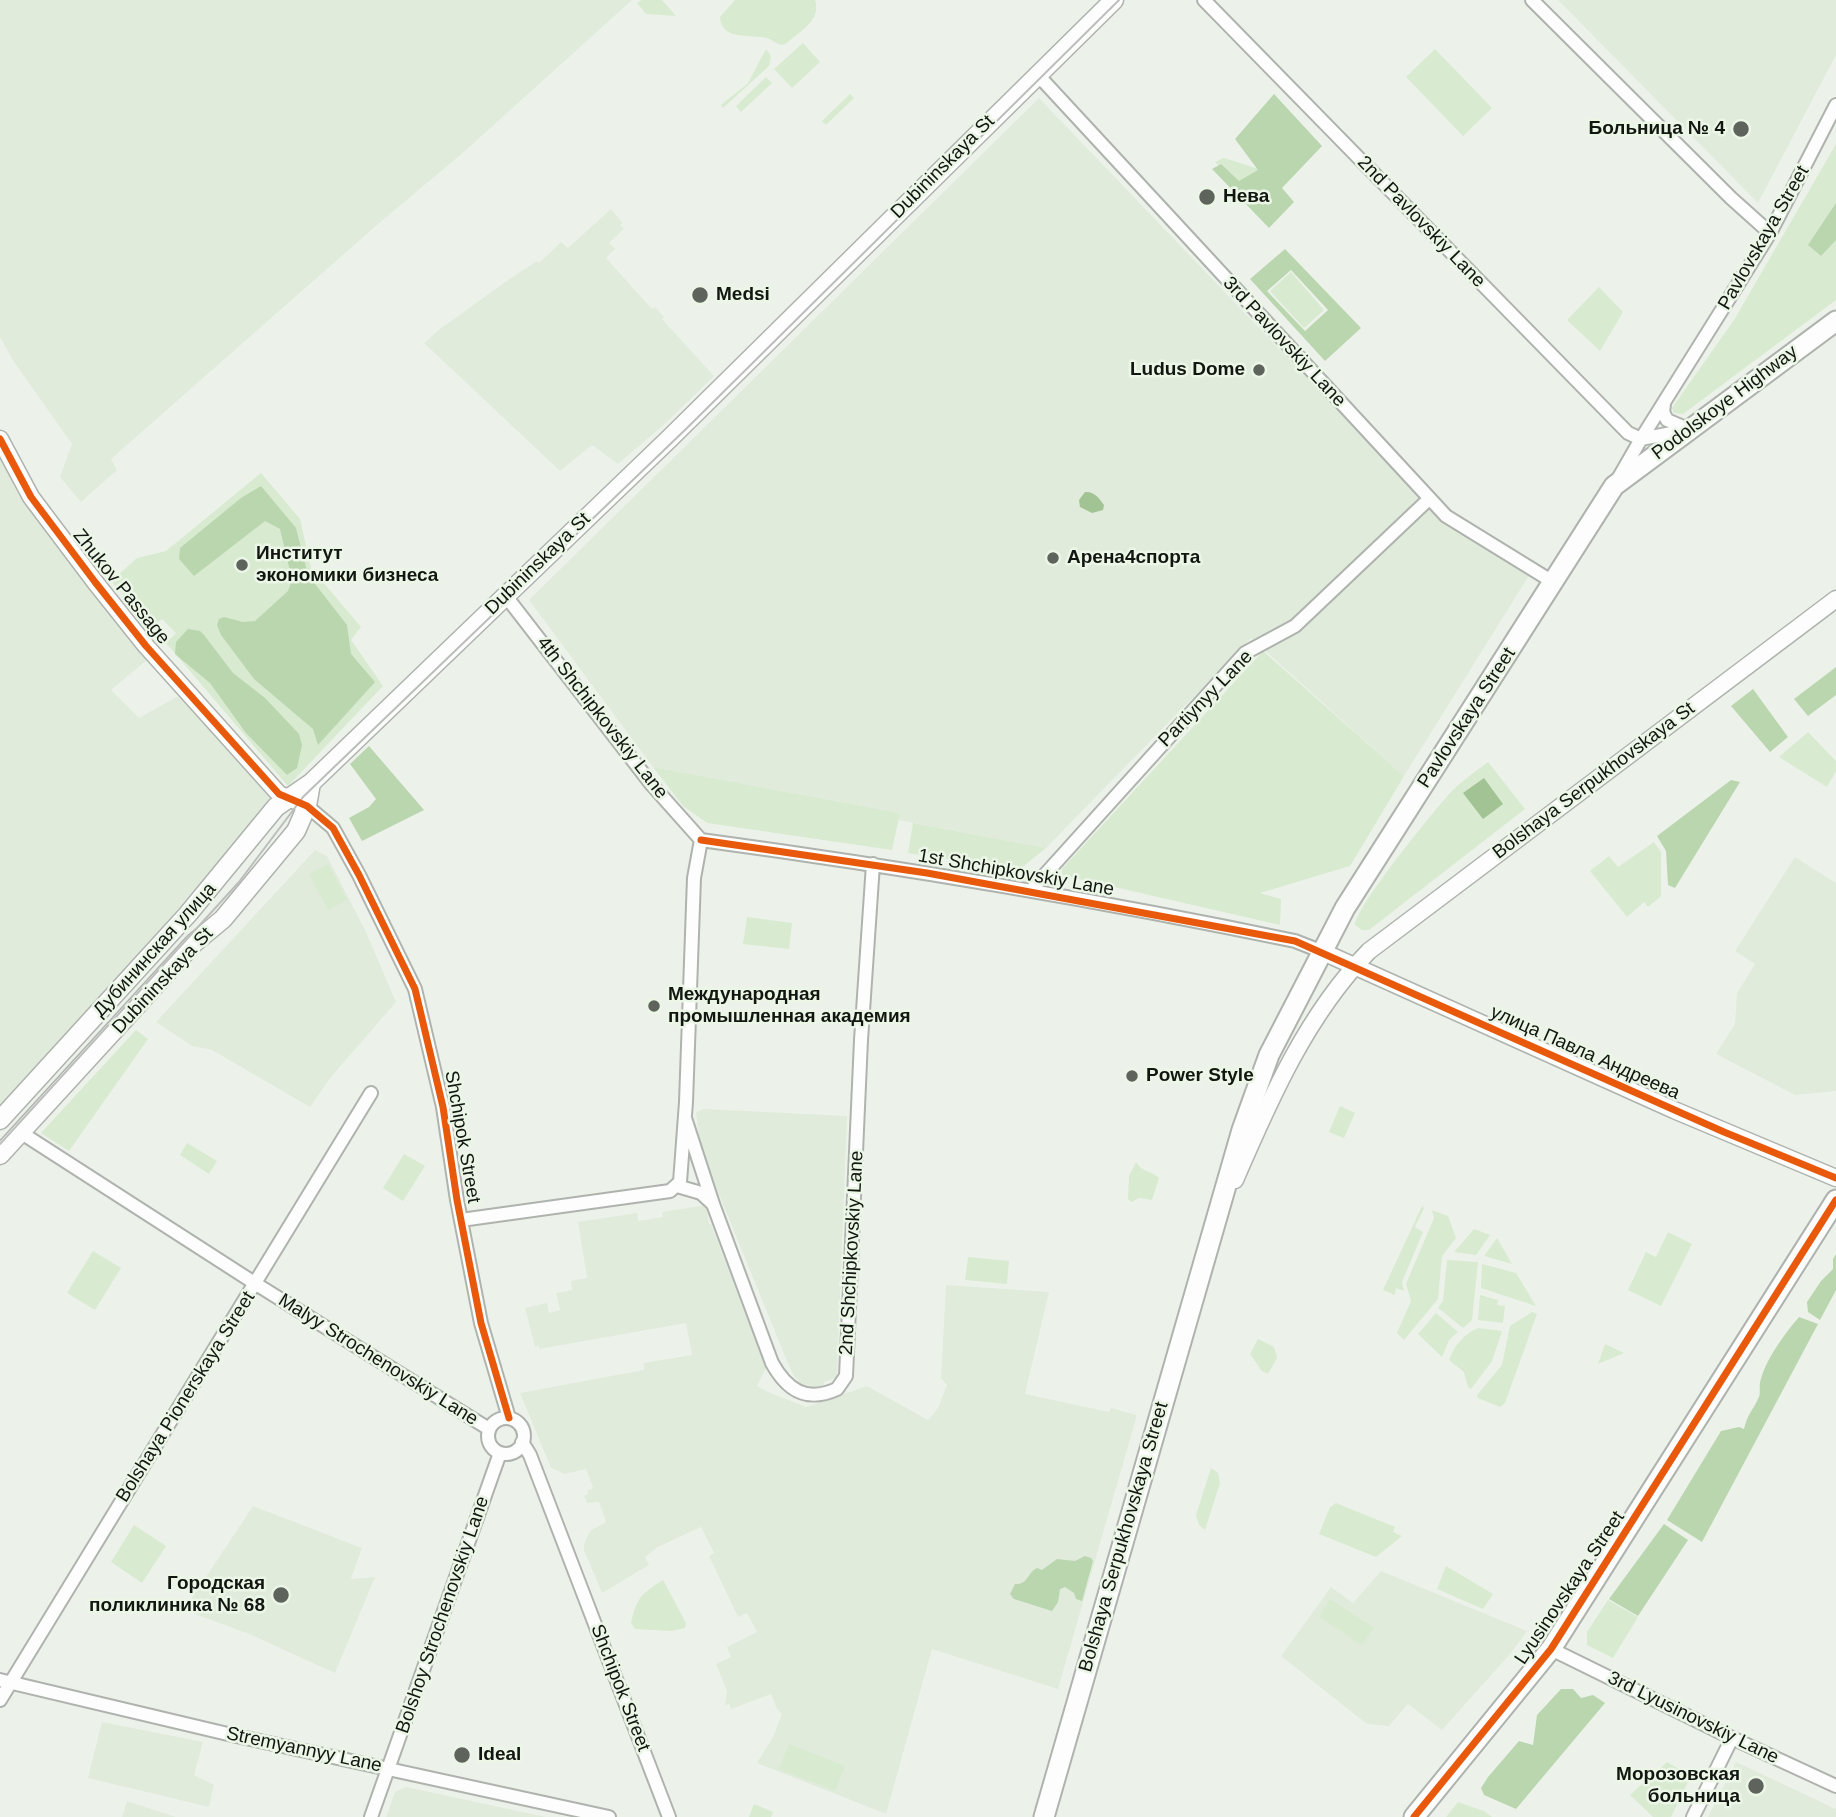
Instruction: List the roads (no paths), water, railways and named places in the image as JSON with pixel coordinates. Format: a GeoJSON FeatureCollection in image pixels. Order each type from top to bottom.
{"type":"FeatureCollection","features":[{"type":"Feature","properties":{"kind":"main road","name":"Dubininskaya St"},"geometry":{"type":"LineString","coordinates":[[0,1155],[194,943],[223,919],[296,831],[307,806],[312,783],[668,439],[1114,0]]}},
{"type":"Feature","properties":{"kind":"main road","name":"Podolskoye Highway"},"geometry":{"type":"LineString","coordinates":[[1614,486],[1836,321]]}},
{"type":"Feature","properties":{"kind":"main road","name":"Pavlovskaya Street"},"geometry":{"type":"LineString","coordinates":[[1323,951],[1346,908],[1614,486]]}},
{"type":"Feature","properties":{"kind":"main road","name":"Дубининская улица"},"geometry":{"type":"LineString","coordinates":[[0,1121],[188,914],[283,796],[312,783]]}},
{"type":"Feature","properties":{"kind":"main road","name":"Bolshaya Serpukhovskaya Street"},"geometry":{"type":"LineString","coordinates":[[1044,1817],[1242,1130],[1269,1055],[1323,951]]}},
{"type":"Feature","properties":{"kind":"main road","name":"Lyusinovskaya Street"},"geometry":{"type":"LineString","coordinates":[[1413,1817],[1551,1649],[1836,1200]]}},
{"type":"Feature","properties":{"kind":"street","name":"2nd Pavlovskiy Lane"},"geometry":{"type":"LineString","coordinates":[[1204,0],[1582,388],[1628,433],[1641,439]]}},
{"type":"Feature","properties":{"kind":"street"},"geometry":{"type":"LineString","coordinates":[[1532,0],[1731,198],[1770,233]]}},
{"type":"Feature","properties":{"kind":"street","name":"3rd Pavlovskiy Lane"},"geometry":{"type":"LineString","coordinates":[[1037,74],[1446,516],[1553,582]]}},
{"type":"Feature","properties":{"kind":"street","name":"Pavlovskaya Street"},"geometry":{"type":"LineString","coordinates":[[1614,486],[1770,233],[1836,105]]}},
{"type":"Feature","properties":{"kind":"street"},"geometry":{"type":"LineString","coordinates":[[1665,403],[1662,412],[1667,420],[1689,429]]}},
{"type":"Feature","properties":{"kind":"street"},"geometry":{"type":"LineString","coordinates":[[1641,439],[1689,429]]}},
{"type":"Feature","properties":{"kind":"street"},"geometry":{"type":"LineString","coordinates":[[0,439],[32,497],[146,646],[283,796],[307,806]]}},
{"type":"Feature","properties":{"kind":"street","name":"Partiynyy Lane"},"geometry":{"type":"LineString","coordinates":[[1031,890],[1245,653],[1295,626],[1429,499]]}},
{"type":"Feature","properties":{"kind":"street","name":"4th Shchipkovskiy Lane"},"geometry":{"type":"LineString","coordinates":[[505,595],[652,785],[701,840]]}},
{"type":"Feature","properties":{"kind":"street","name":"Bolshaya Serpukhovskaya St"},"geometry":{"type":"LineString","coordinates":[[1354,966],[1412,918],[1836,599]]}},
{"type":"Feature","properties":{"kind":"street","name":"Shchipok Street"},"geometry":{"type":"LineString","coordinates":[[307,806],[333,828],[415,989],[443,1107],[461,1220],[486,1347],[509,1418]]}},
{"type":"Feature","properties":{"kind":"street"},"geometry":{"type":"LineString","coordinates":[[461,1220],[670,1191],[677,1186],[681,1177],[685,1118],[694,878],[701,840]]}},
{"type":"Feature","properties":{"kind":"street","name":"1st Shchipkovskiy Lane"},"geometry":{"type":"LineString","coordinates":[[701,840],[1031,890],[1291,940],[1323,951]]}},
{"type":"Feature","properties":{"kind":"street","name":"2nd Shchipkovskiy Lane"},"geometry":{"type":"LineString","coordinates":[[685,1118],[713,1204],[772,1363],[793,1390],[805,1394],[829,1393],[837,1389],[846,1376],[861,1040],[873,864]]}},
{"type":"Feature","properties":{"kind":"street","name":"улица Павла Андреева"},"geometry":{"type":"LineString","coordinates":[[1323,951],[1662,1105],[1836,1178]]}},
{"type":"Feature","properties":{"kind":"street","name":"Bolshaya Serpukhovskaya Street"},"geometry":{"type":"LineString","coordinates":[[1204,1256],[1263,1114],[1312,1025],[1354,966]]}},
{"type":"Feature","properties":{"kind":"street","name":"Bolshaya Pionerskaya Street"},"geometry":{"type":"LineString","coordinates":[[0,1700],[5,1682],[256,1284],[372,1093]]}},
{"type":"Feature","properties":{"kind":"street","name":"Malyy Strochenovskiy Lane"},"geometry":{"type":"LineString","coordinates":[[20,1132],[256,1284],[489,1429]]}},
{"type":"Feature","properties":{"kind":"street"},"geometry":{"type":"LineString","coordinates":[[677,1186],[701,1193],[713,1204]]}},
{"type":"Feature","properties":{"kind":"street"},"geometry":{"type":"LineString","coordinates":[[509,1418],[521,1427],[522,1442],[516,1451],[500,1453],[488,1441],[489,1429],[497,1420],[509,1418]]}},
{"type":"Feature","properties":{"kind":"street","name":"Shchipok Street"},"geometry":{"type":"LineString","coordinates":[[522,1442],[530,1455],[669,1817]]}},
{"type":"Feature","properties":{"kind":"street","name":"Bolshoy Strochenovskiy Lane"},"geometry":{"type":"LineString","coordinates":[[371,1817],[500,1453]]}},
{"type":"Feature","properties":{"kind":"street","name":"3rd Lyusinovskiy Lane"},"geometry":{"type":"LineString","coordinates":[[1551,1649],[1836,1786]]}},
{"type":"Feature","properties":{"kind":"street","name":"Stremyannyy Lane"},"geometry":{"type":"LineString","coordinates":[[5,1682],[608,1817]]}},
{"type":"Feature","properties":{"kind":"street"},"geometry":{"type":"LineString","coordinates":[[1693,1817],[1732,1738]]}},
{"type":"Feature","properties":{"kind":"tram line"},"geometry":{"type":"LineString","coordinates":[[0,1144],[239,882],[303,797],[686,429],[1119,0]]}},
{"type":"Feature","properties":{"kind":"place","name":"Больница № 4"},"geometry":{"type":"Point","coordinates":[1741,129]}},
{"type":"Feature","properties":{"kind":"place","name":"Нева"},"geometry":{"type":"Point","coordinates":[1207,197]}},
{"type":"Feature","properties":{"kind":"place","name":"Medsi"},"geometry":{"type":"Point","coordinates":[700,295]}},
{"type":"Feature","properties":{"kind":"place","name":"Ludus Dome"},"geometry":{"type":"Point","coordinates":[1259,370]}},
{"type":"Feature","properties":{"kind":"place","name":"Арена4спорта"},"geometry":{"type":"Point","coordinates":[1053,558]}},
{"type":"Feature","properties":{"kind":"place","name":"Институт экономики бизнеса"},"geometry":{"type":"Point","coordinates":[242,565]}},
{"type":"Feature","properties":{"kind":"place","name":"Международная промышленная академия"},"geometry":{"type":"Point","coordinates":[654,1006]}},
{"type":"Feature","properties":{"kind":"place","name":"Power Style"},"geometry":{"type":"Point","coordinates":[1132,1076]}},
{"type":"Feature","properties":{"kind":"place","name":"Городская поликлиника № 68"},"geometry":{"type":"Point","coordinates":[281,1595]}},
{"type":"Feature","properties":{"kind":"place","name":"Ideal"},"geometry":{"type":"Point","coordinates":[462,1755]}},
{"type":"Feature","properties":{"kind":"place","name":"Морозовская больница"},"geometry":{"type":"Point","coordinates":[1756,1786]}}]}
